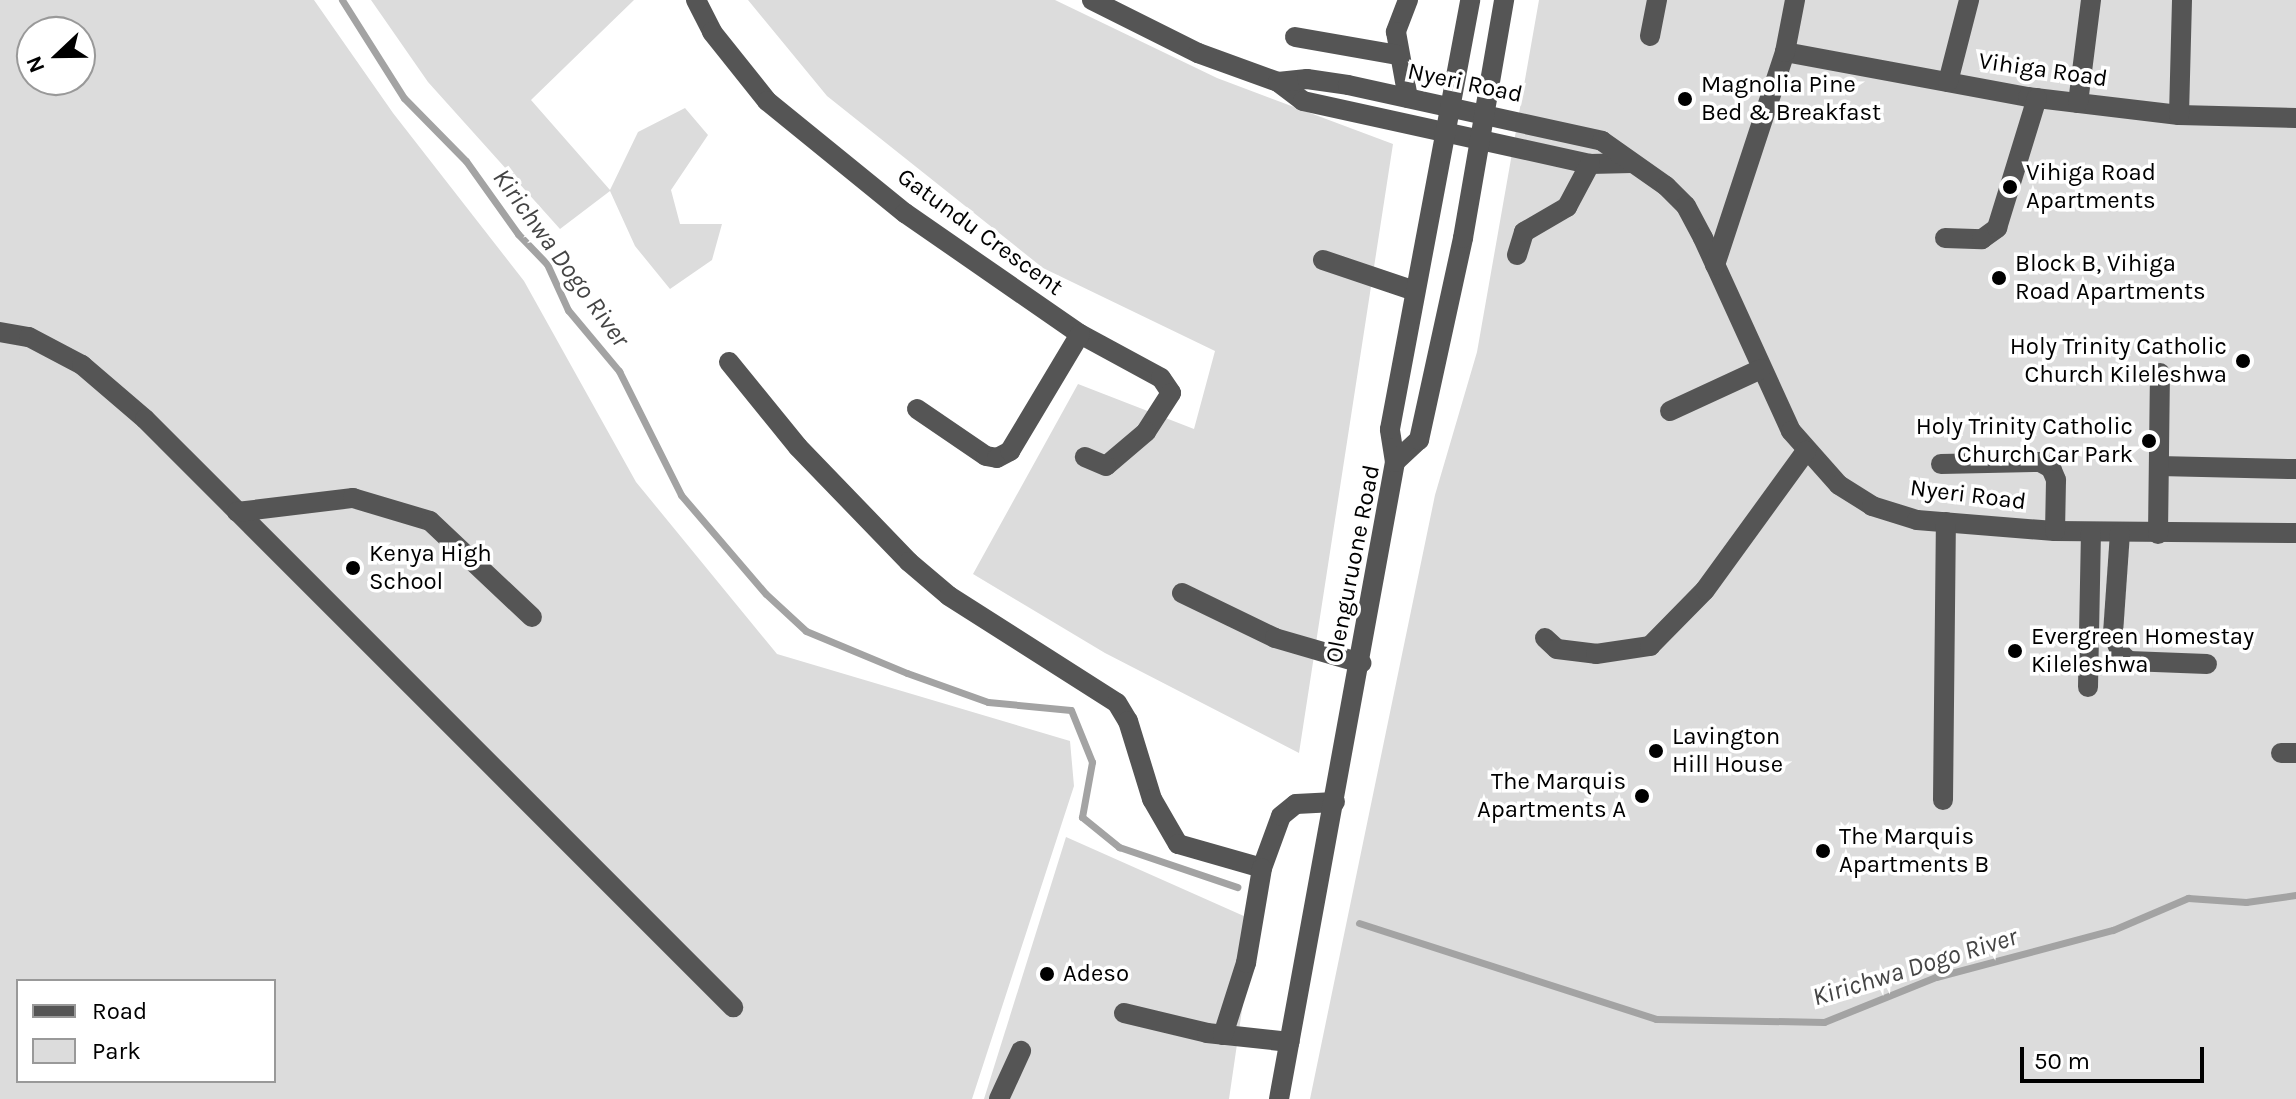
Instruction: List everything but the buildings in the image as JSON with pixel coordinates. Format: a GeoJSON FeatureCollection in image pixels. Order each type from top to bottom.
{"type":"FeatureCollection","features":[{"type":"Feature","properties":{"kind":"street","name":"Gatundu Crescent"},"geometry":{"type":"LineString","coordinates":[[696,0],[712,32],[767,101],[975,267],[1080,334],[1161,378],[1171,393],[1146,432],[1106,466],[1085,457]]}},
{"type":"Feature","properties":{"kind":"street","name":"Nyeri Road"},"geometry":{"type":"LineString","coordinates":[[1092,0],[1198,53],[1278,82],[1303,101],[1445,135],[1590,164],[1632,163]]}},
{"type":"Feature","properties":{"kind":"street"},"geometry":{"type":"LineString","coordinates":[[1408,0],[1396,32],[1408,98]]}},
{"type":"Feature","properties":{"kind":"street"},"geometry":{"type":"LineString","coordinates":[[1395,462],[1390,429],[1470,0]]}},
{"type":"Feature","properties":{"kind":"street","name":"Olenguruone Road"},"geometry":{"type":"LineString","coordinates":[[1279,1099],[1361,663],[1395,462],[1419,440],[1482,142],[1504,0]]}},
{"type":"Feature","properties":{"kind":"street"},"geometry":{"type":"LineString","coordinates":[[1650,36],[1657,0]]}},
{"type":"Feature","properties":{"kind":"street"},"geometry":{"type":"LineString","coordinates":[[1715,265],[1785,52],[1795,0]]}},
{"type":"Feature","properties":{"kind":"street"},"geometry":{"type":"LineString","coordinates":[[1948,82],[1969,0]]}},
{"type":"Feature","properties":{"kind":"street"},"geometry":{"type":"LineString","coordinates":[[2078,103],[2091,0]]}},
{"type":"Feature","properties":{"kind":"street"},"geometry":{"type":"LineString","coordinates":[[2179,115],[2182,0]]}},
{"type":"Feature","properties":{"kind":"street"},"geometry":{"type":"LineString","coordinates":[[1295,37],[1398,55]]}},
{"type":"Feature","properties":{"kind":"street","name":"Vihiga Road"},"geometry":{"type":"LineString","coordinates":[[1785,52],[2037,98],[2179,115],[2296,118]]}},
{"type":"Feature","properties":{"kind":"street","name":"Nyeri Road"},"geometry":{"type":"LineString","coordinates":[[1278,82],[1307,79],[1602,141],[1686,206],[1791,431],[1839,485],[1872,506],[1946,522],[2055,531],[2296,533]]}},
{"type":"Feature","properties":{"kind":"street"},"geometry":{"type":"LineString","coordinates":[[1945,238],[1982,239],[1997,228],[2037,98]]}},
{"type":"Feature","properties":{"kind":"street"},"geometry":{"type":"LineString","coordinates":[[1517,255],[1524,232],[1567,207],[1590,164]]}},
{"type":"Feature","properties":{"kind":"street"},"geometry":{"type":"LineString","coordinates":[[1323,260],[1415,291]]}},
{"type":"Feature","properties":{"kind":"street"},"geometry":{"type":"LineString","coordinates":[[0,332],[29,337],[82,365],[237,512],[733,1007]]}},
{"type":"Feature","properties":{"kind":"street"},"geometry":{"type":"LineString","coordinates":[[917,409],[986,456],[997,458],[1010,451],[1080,334]]}},
{"type":"Feature","properties":{"kind":"street"},"geometry":{"type":"LineString","coordinates":[[729,362],[798,447],[909,562],[949,596],[1117,703],[1128,721],[1152,799],[1178,844],[1262,868]]}},
{"type":"Feature","properties":{"kind":"street"},"geometry":{"type":"LineString","coordinates":[[1670,411],[1761,369]]}},
{"type":"Feature","properties":{"kind":"street"},"geometry":{"type":"LineString","coordinates":[[2158,534],[2160,373]]}},
{"type":"Feature","properties":{"kind":"street"},"geometry":{"type":"LineString","coordinates":[[1545,638],[1557,649],[1596,654],[1650,646],[1705,590],[1806,451]]}},
{"type":"Feature","properties":{"kind":"street"},"geometry":{"type":"LineString","coordinates":[[1941,464],[2040,462],[2051,468],[2056,480],[2055,531]]}},
{"type":"Feature","properties":{"kind":"street"},"geometry":{"type":"LineString","coordinates":[[2159,466],[2296,469]]}},
{"type":"Feature","properties":{"kind":"street"},"geometry":{"type":"LineString","coordinates":[[237,512],[353,498],[430,521],[532,617]]}},
{"type":"Feature","properties":{"kind":"street"},"geometry":{"type":"LineString","coordinates":[[1943,800],[1946,522]]}},
{"type":"Feature","properties":{"kind":"street"},"geometry":{"type":"LineString","coordinates":[[2088,687],[2091,532]]}},
{"type":"Feature","properties":{"kind":"street"},"geometry":{"type":"LineString","coordinates":[[2120,533],[2113,634],[2121,654],[2129,661],[2207,664]]}},
{"type":"Feature","properties":{"kind":"street"},"geometry":{"type":"LineString","coordinates":[[1182,593],[1275,638],[1361,663]]}},
{"type":"Feature","properties":{"kind":"street"},"geometry":{"type":"LineString","coordinates":[[1223,1035],[1246,963],[1262,868],[1281,816],[1296,804],[1335,802]]}},
{"type":"Feature","properties":{"kind":"street"},"geometry":{"type":"LineString","coordinates":[[1124,1013],[1223,1035],[1290,1042]]}},
{"type":"Feature","properties":{"kind":"street"},"geometry":{"type":"LineString","coordinates":[[999,1099],[1021,1051]]}},
{"type":"Feature","properties":{"kind":"green space","name":"Kenya High School"},"geometry":{"type":"Polygon","coordinates":[[[0,0],[314,0],[393,113],[524,281],[636,482],[777,654],[1070,741],[1074,786],[972,1099],[0,1099],[0,0]]]}},
{"type":"Feature","properties":{"kind":"green space"},"geometry":{"type":"Polygon","coordinates":[[[371,0],[634,0],[531,100],[610,190],[638,132],[685,108],[708,135],[671,190],[680,224],[722,224],[712,260],[670,289],[635,246],[610,191],[560,229],[428,82],[371,0]]]}},
{"type":"Feature","properties":{"kind":"green space"},"geometry":{"type":"Polygon","coordinates":[[[748,0],[1055,0],[1217,78],[1393,144],[1299,753],[1105,653],[973,574],[1078,384],[1194,429],[1215,351],[1043,268],[827,96],[748,0]]]}},
{"type":"Feature","properties":{"kind":"green space"},"geometry":{"type":"Polygon","coordinates":[[[1539,0],[2296,0],[2296,1099],[1310,1099],[1435,495],[1477,352],[1539,0]]]}},
{"type":"Feature","properties":{"kind":"green space"},"geometry":{"type":"Polygon","coordinates":[[[1066,837],[1255,921],[1229,1099],[984,1099],[1066,837]]]}},
{"type":"Feature","properties":{"kind":"waterway","name":"Kirichwa Dogo River"},"geometry":{"type":"LineString","coordinates":[[342,0],[404,98],[466,161],[518,234],[547,264],[568,310],[619,371],[681,495],[766,594],[806,631],[907,673],[988,702],[1071,710],[1092,762],[1082,817],[1119,847],[1237,887]]}},
{"type":"Feature","properties":{"kind":"waterway","name":"Kirichwa Dogo River"},"geometry":{"type":"LineString","coordinates":[[1359,923],[1656,1019],[1824,1022],[1936,977],[2113,930],[2188,898],[2246,902],[2296,895]]}},
{"type":"Feature","properties":{"kind":"place","name":"Magnolia Pine Bed & Breakfast"},"geometry":{"type":"Point","coordinates":[1685,99]}},
{"type":"Feature","properties":{"kind":"place","name":"Vihiga Road Apartments"},"geometry":{"type":"Point","coordinates":[2010,187]}},
{"type":"Feature","properties":{"kind":"place","name":"Block B, Vihiga Road Apartments"},"geometry":{"type":"Point","coordinates":[1999,278]}},
{"type":"Feature","properties":{"kind":"place","name":"Holy Trinity Catholic Church Kileleshwa"},"geometry":{"type":"Point","coordinates":[2243,361]}},
{"type":"Feature","properties":{"kind":"place","name":"Holy Trinity Catholic Church Car Park"},"geometry":{"type":"Point","coordinates":[2149,441]}},
{"type":"Feature","properties":{"kind":"place","name":"Kenya High School"},"geometry":{"type":"Point","coordinates":[353,568]}},
{"type":"Feature","properties":{"kind":"place","name":"Evergreen Homestay Kileleshwa"},"geometry":{"type":"Point","coordinates":[2015,651]}},
{"type":"Feature","properties":{"kind":"place","name":"Lavington Hill House"},"geometry":{"type":"Point","coordinates":[1656,751]}},
{"type":"Feature","properties":{"kind":"place","name":"The Marquis Apartments A"},"geometry":{"type":"Point","coordinates":[1642,796]}},
{"type":"Feature","properties":{"kind":"place","name":"The Marquis Apartments B"},"geometry":{"type":"Point","coordinates":[1823,851]}},
{"type":"Feature","properties":{"kind":"place","name":"Adeso"},"geometry":{"type":"Point","coordinates":[1047,974]}}]}
